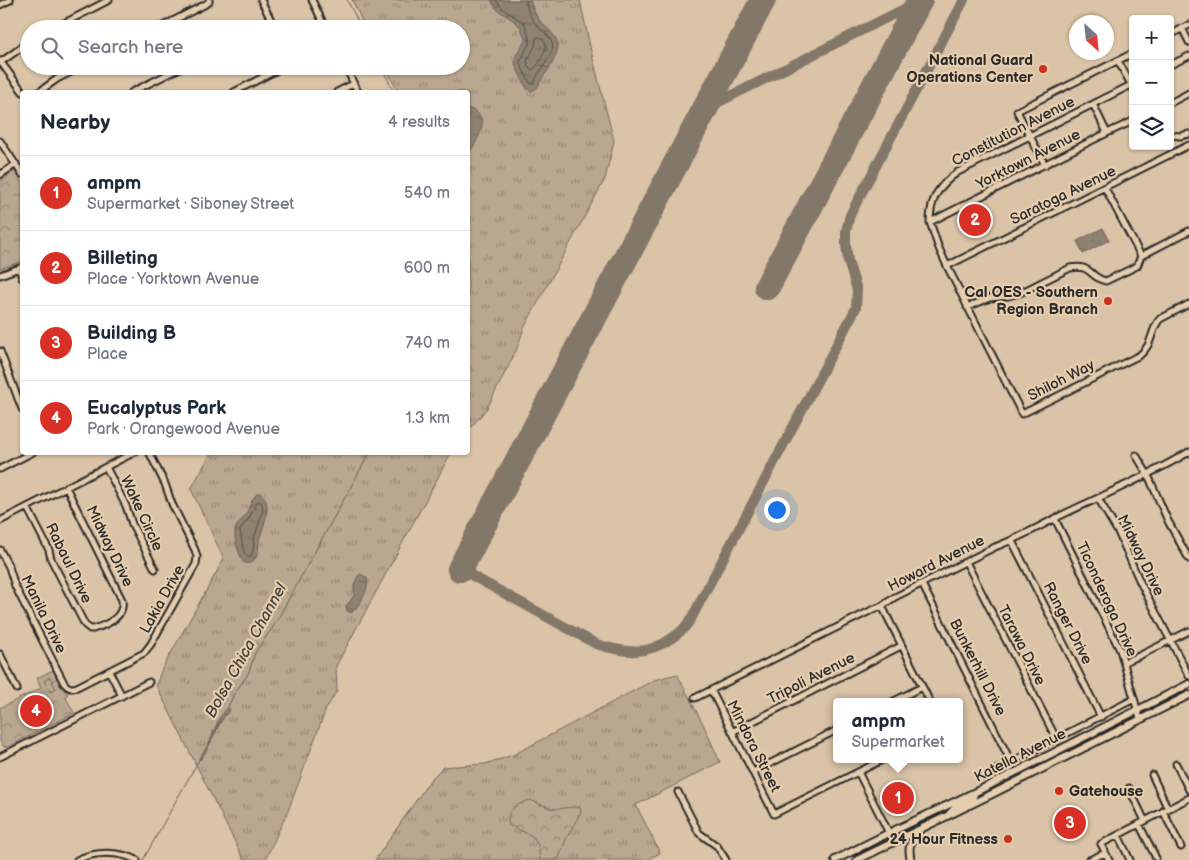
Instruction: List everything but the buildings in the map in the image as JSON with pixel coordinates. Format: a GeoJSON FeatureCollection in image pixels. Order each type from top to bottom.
{"type":"FeatureCollection","features":[{"type":"Feature","properties":{"kind":"main road","name":"Katella Avenue"},"geometry":{"type":"LineString","coordinates":[[835,860],[1189,684]]}},
{"type":"Feature","properties":{"kind":"main road","name":"Katella Avenue"},"geometry":{"type":"LineString","coordinates":[[857,860],[1189,694]]}},
{"type":"Feature","properties":{"kind":"main road"},"geometry":{"type":"LineString","coordinates":[[948,816],[958,805],[972,799],[975,792]]}},
{"type":"Feature","properties":{"kind":"main road"},"geometry":{"type":"LineString","coordinates":[[910,860],[912,840],[922,828]]}},
{"type":"Feature","properties":{"kind":"street"},"geometry":{"type":"LineString","coordinates":[[0,5],[10,0]]}},
{"type":"Feature","properties":{"kind":"street"},"geometry":{"type":"LineString","coordinates":[[70,20],[109,0]]}},
{"type":"Feature","properties":{"kind":"street"},"geometry":{"type":"LineString","coordinates":[[175,20],[204,5],[208,0]]}},
{"type":"Feature","properties":{"kind":"street"},"geometry":{"type":"LineString","coordinates":[[261,0],[271,20]]}},
{"type":"Feature","properties":{"kind":"street"},"geometry":{"type":"LineString","coordinates":[[312,0],[322,20]]}},
{"type":"Feature","properties":{"kind":"street"},"geometry":{"type":"LineString","coordinates":[[1174,32],[1189,25]]}},
{"type":"Feature","properties":{"kind":"street"},"geometry":{"type":"LineString","coordinates":[[1182,28],[1189,42]]}},
{"type":"Feature","properties":{"kind":"street"},"geometry":{"type":"LineString","coordinates":[[20,48],[0,61],[22,90]]}},
{"type":"Feature","properties":{"kind":"street"},"geometry":{"type":"LineString","coordinates":[[1045,164],[1017,111],[1129,55]]}},
{"type":"Feature","properties":{"kind":"street"},"geometry":{"type":"LineString","coordinates":[[1174,63],[1189,56]]}},
{"type":"Feature","properties":{"kind":"street"},"geometry":{"type":"LineString","coordinates":[[1118,60],[1129,80]]}},
{"type":"Feature","properties":{"kind":"street"},"geometry":{"type":"LineString","coordinates":[[42,90],[65,75]]}},
{"type":"Feature","properties":{"kind":"street"},"geometry":{"type":"LineString","coordinates":[[136,90],[166,75]]}},
{"type":"Feature","properties":{"kind":"street"},"geometry":{"type":"LineString","coordinates":[[238,90],[268,75]]}},
{"type":"Feature","properties":{"kind":"street"},"geometry":{"type":"LineString","coordinates":[[349,75],[357,90]]}},
{"type":"Feature","properties":{"kind":"street"},"geometry":{"type":"LineString","coordinates":[[341,90],[353,84]]}},
{"type":"Feature","properties":{"kind":"street","name":"Constitution Avenue"},"geometry":{"type":"LineString","coordinates":[[930,222],[930,211],[934,198],[946,180],[1030,135],[1129,86]]}},
{"type":"Feature","properties":{"kind":"street"},"geometry":{"type":"LineString","coordinates":[[1174,102],[1189,93]]}},
{"type":"Feature","properties":{"kind":"street"},"geometry":{"type":"LineString","coordinates":[[1093,104],[1107,133]]}},
{"type":"Feature","properties":{"kind":"street","name":"Yorktown Avenue"},"geometry":{"type":"LineString","coordinates":[[930,222],[1129,123]]}},
{"type":"Feature","properties":{"kind":"street"},"geometry":{"type":"LineString","coordinates":[[1174,135],[1189,134]]}},
{"type":"Feature","properties":{"kind":"street"},"geometry":{"type":"LineString","coordinates":[[0,141],[20,171]]}},
{"type":"Feature","properties":{"kind":"street","name":"Saratoga Avenue"},"geometry":{"type":"LineString","coordinates":[[947,266],[1189,145]]}},
{"type":"Feature","properties":{"kind":"street"},"geometry":{"type":"LineString","coordinates":[[0,175],[16,164]]}},
{"type":"Feature","properties":{"kind":"street"},"geometry":{"type":"LineString","coordinates":[[967,308],[990,298],[1020,293],[1070,268],[1078,266],[1106,281],[1137,266],[1140,256],[1105,188]]}},
{"type":"Feature","properties":{"kind":"street","name":"Shiloh Way"},"geometry":{"type":"LineString","coordinates":[[930,222],[938,246],[967,308],[1022,414],[1140,355],[1149,345],[1157,322],[1189,304]]}},
{"type":"Feature","properties":{"kind":"street"},"geometry":{"type":"LineString","coordinates":[[1140,256],[1189,231]]}},
{"type":"Feature","properties":{"kind":"street"},"geometry":{"type":"LineString","coordinates":[[0,275],[20,267]]}},
{"type":"Feature","properties":{"kind":"street"},"geometry":{"type":"LineString","coordinates":[[0,351],[20,404]]}},
{"type":"Feature","properties":{"kind":"street","name":"Howard Avenue"},"geometry":{"type":"LineString","coordinates":[[696,698],[882,606],[895,597],[995,547],[1012,541],[1148,475],[1189,452]]}},
{"type":"Feature","properties":{"kind":"street"},"geometry":{"type":"LineString","coordinates":[[0,469],[27,455]]}},
{"type":"Feature","properties":{"kind":"street"},"geometry":{"type":"LineString","coordinates":[[0,521],[129,455]]}},
{"type":"Feature","properties":{"kind":"street","name":"Lakia Drive"},"geometry":{"type":"LineString","coordinates":[[69,687],[77,687],[139,656],[148,649],[196,564],[195,550],[172,504],[151,455]]}},
{"type":"Feature","properties":{"kind":"street"},"geometry":{"type":"LineString","coordinates":[[1136,455],[1148,475],[1168,521],[1189,559]]}},
{"type":"Feature","properties":{"kind":"street","name":"Wake Circle"},"geometry":{"type":"LineString","coordinates":[[106,467],[155,569]]}},
{"type":"Feature","properties":{"kind":"street","name":"Midway Drive"},"geometry":{"type":"LineString","coordinates":[[66,487],[123,605],[117,617],[96,628],[90,629]]}},
{"type":"Feature","properties":{"kind":"street","name":"Midway Drive"},"geometry":{"type":"LineString","coordinates":[[1098,498],[1119,534],[1140,582],[1189,676]]}},
{"type":"Feature","properties":{"kind":"street","name":"Rabaul Drive"},"geometry":{"type":"LineString","coordinates":[[27,507],[85,625],[90,629]]}},
{"type":"Feature","properties":{"kind":"street","name":"Ticonderoga Drive"},"geometry":{"type":"LineString","coordinates":[[1055,519],[1120,650],[1140,719]]}},
{"type":"Feature","properties":{"kind":"street","name":"Ranger Drive"},"geometry":{"type":"LineString","coordinates":[[1012,541],[1101,717]]}},
{"type":"Feature","properties":{"kind":"street","name":"Manila Drive"},"geometry":{"type":"LineString","coordinates":[[0,550],[9,567],[15,586],[64,683],[69,687]]}},
{"type":"Feature","properties":{"kind":"street","name":"Tarawa Drive"},"geometry":{"type":"LineString","coordinates":[[966,562],[1057,740]]}},
{"type":"Feature","properties":{"kind":"street","name":"Bunkerhill Drive"},"geometry":{"type":"LineString","coordinates":[[922,584],[1011,762]]}},
{"type":"Feature","properties":{"kind":"street"},"geometry":{"type":"LineString","coordinates":[[882,606],[928,698]]}},
{"type":"Feature","properties":{"kind":"street"},"geometry":{"type":"LineString","coordinates":[[1124,662],[1189,631]]}},
{"type":"Feature","properties":{"kind":"street","name":"Tripoli Avenue"},"geometry":{"type":"LineString","coordinates":[[732,732],[901,646]]}},
{"type":"Feature","properties":{"kind":"street"},"geometry":{"type":"LineString","coordinates":[[0,654],[17,689]]}},
{"type":"Feature","properties":{"kind":"street"},"geometry":{"type":"LineString","coordinates":[[109,671],[122,696]]}},
{"type":"Feature","properties":{"kind":"street"},"geometry":{"type":"LineString","coordinates":[[1,754],[149,682]]}},
{"type":"Feature","properties":{"kind":"street"},"geometry":{"type":"LineString","coordinates":[[900,698],[922,687]]}},
{"type":"Feature","properties":{"kind":"street","name":"Mindora Street"},"geometry":{"type":"LineString","coordinates":[[711,690],[774,814],[858,772]]}},
{"type":"Feature","properties":{"kind":"street"},"geometry":{"type":"LineString","coordinates":[[992,772],[1134,700]]}},
{"type":"Feature","properties":{"kind":"street"},"geometry":{"type":"LineString","coordinates":[[753,772],[833,732]]}},
{"type":"Feature","properties":{"kind":"street"},"geometry":{"type":"LineString","coordinates":[[876,763],[858,772],[889,833]]}},
{"type":"Feature","properties":{"kind":"street"},"geometry":{"type":"LineString","coordinates":[[1176,764],[1189,790]]}},
{"type":"Feature","properties":{"kind":"street"},"geometry":{"type":"LineString","coordinates":[[1152,775],[1181,847]]}},
{"type":"Feature","properties":{"kind":"street"},"geometry":{"type":"LineString","coordinates":[[1129,788],[1145,821]]}},
{"type":"Feature","properties":{"kind":"street"},"geometry":{"type":"LineString","coordinates":[[678,792],[699,833],[718,846],[726,860]]}},
{"type":"Feature","properties":{"kind":"street"},"geometry":{"type":"LineString","coordinates":[[1109,860],[1101,844],[1166,810],[1188,801]]}},
{"type":"Feature","properties":{"kind":"street"},"geometry":{"type":"LineString","coordinates":[[1139,824],[1156,858]]}},
{"type":"Feature","properties":{"kind":"street"},"geometry":{"type":"LineString","coordinates":[[1118,835],[1130,860]]}},
{"type":"Feature","properties":{"kind":"street"},"geometry":{"type":"LineString","coordinates":[[1089,860],[1105,852]]}},
{"type":"Feature","properties":{"kind":"street"},"geometry":{"type":"LineString","coordinates":[[77,860],[85,856],[108,853],[131,857],[137,860]]}},
{"type":"Feature","properties":{"kind":"green space"},"geometry":{"type":"Polygon","coordinates":[[[352,0],[580,0],[614,141],[605,179],[524,328],[516,351],[487,408],[470,429],[470,90],[397,90],[390,75],[470,75],[470,20],[362,20],[352,0]]]}},
{"type":"Feature","properties":{"kind":"green space"},"geometry":{"type":"Polygon","coordinates":[[[15,171],[20,180],[20,262],[0,269],[0,182],[15,171]]]}},
{"type":"Feature","properties":{"kind":"green space"},"geometry":{"type":"Polygon","coordinates":[[[210,455],[450,455],[336,666],[337,691],[326,709],[288,811],[265,860],[244,860],[156,685],[162,669],[224,559],[191,489],[210,455]]]}},
{"type":"Feature","properties":{"kind":"green space"},"geometry":{"type":"Polygon","coordinates":[[[53,670],[62,689],[68,692],[66,698],[74,713],[8,747],[4,747],[0,741],[0,708],[41,688],[37,678],[53,670]]]}},
{"type":"Feature","properties":{"kind":"green space"},"geometry":{"type":"Polygon","coordinates":[[[677,674],[720,762],[636,805],[660,853],[647,860],[375,860],[431,779],[443,767],[485,764],[513,755],[654,680],[677,674]]]}},
{"type":"Feature","properties":{"kind":"green space"},"geometry":{"type":"Polygon","coordinates":[[[50,677],[56,689],[50,692],[44,681],[50,677]]]}},
{"type":"Feature","properties":{"kind":"green space"},"geometry":{"type":"Polygon","coordinates":[[[530,800],[554,809],[580,808],[581,812],[567,837],[558,860],[540,860],[538,845],[532,836],[509,825],[508,815],[513,808],[530,800]]]}},
{"type":"Feature","properties":{"kind":"water"},"geometry":{"type":"Polygon","coordinates":[[[491,0],[530,0],[541,22],[555,36],[558,45],[554,59],[538,87],[532,91],[527,89],[516,67],[516,56],[525,40],[521,28],[497,9],[491,0]]]}},
{"type":"Feature","properties":{"kind":"water"},"geometry":{"type":"Polygon","coordinates":[[[470,109],[479,114],[482,124],[482,129],[470,151],[470,109]]]}},
{"type":"Feature","properties":{"kind":"water"},"geometry":{"type":"Polygon","coordinates":[[[1103,228],[1109,240],[1083,254],[1077,241],[1103,228]]]}},
{"type":"Feature","properties":{"kind":"water"},"geometry":{"type":"Polygon","coordinates":[[[258,493],[266,502],[265,522],[257,556],[252,562],[246,563],[243,562],[238,550],[235,530],[258,493]]]}},
{"type":"Feature","properties":{"kind":"water"},"geometry":{"type":"Polygon","coordinates":[[[361,574],[367,578],[367,587],[357,607],[351,613],[347,611],[346,606],[354,596],[354,585],[361,574]]]}},
{"type":"Feature","properties":{"kind":"water"},"geometry":{"type":"Polygon","coordinates":[[[229,708],[230,710],[221,722],[208,748],[200,760],[199,758],[211,741],[220,719],[229,708]]]}},
{"type":"Feature","properties":{"kind":"waterway","name":"Bolsa Chica Channel"},"geometry":{"type":"LineString","coordinates":[[347,0],[357,20]]}},
{"type":"Feature","properties":{"kind":"waterway","name":"Bolsa Chica Channel"},"geometry":{"type":"LineString","coordinates":[[386,75],[393,90]]}},
{"type":"Feature","properties":{"kind":"waterway","name":"Bolsa Chica Channel"},"geometry":{"type":"LineString","coordinates":[[209,744],[219,718],[248,674],[255,653],[275,624],[368,455]]}},
{"type":"Feature","properties":{"kind":"waterway","name":"Bolsa Chica Channel"},"geometry":{"type":"LineString","coordinates":[[143,860],[200,758]]}},
{"type":"Feature","properties":{"kind":"taxiway"},"geometry":{"type":"LineString","coordinates":[[705,109],[922,0]]}},
{"type":"Feature","properties":{"kind":"taxiway"},"geometry":{"type":"LineString","coordinates":[[460,569],[596,644],[606,647],[626,651],[654,648],[663,644],[684,628],[691,619],[856,308],[857,290],[848,261],[846,245],[846,231],[850,215],[964,0]]}},
{"type":"Feature","properties":{"kind":"runway"},"geometry":{"type":"LineString","coordinates":[[460,569],[763,0]]}},
{"type":"Feature","properties":{"kind":"runway"},"geometry":{"type":"LineString","coordinates":[[767,287],[920,0]]}},
{"type":"Feature","properties":{"kind":"place","name":"National Guard Operations Center"},"geometry":{"type":"Point","coordinates":[1043,69]}},
{"type":"Feature","properties":{"kind":"place","name":"Billeting"},"geometry":{"type":"Point","coordinates":[975,220]}},
{"type":"Feature","properties":{"kind":"place","name":"Cal OES - Southern Region Branch"},"geometry":{"type":"Point","coordinates":[1108,301]}},
{"type":"Feature","properties":{"kind":"place","name":"Eucalyptus Park"},"geometry":{"type":"Point","coordinates":[36,711]}},
{"type":"Feature","properties":{"kind":"place","name":"Gatehouse"},"geometry":{"type":"Point","coordinates":[1059,791]}},
{"type":"Feature","properties":{"kind":"place","name":"ampm"},"geometry":{"type":"Point","coordinates":[898,798]}},
{"type":"Feature","properties":{"kind":"place","name":"Building B"},"geometry":{"type":"Point","coordinates":[1070,823]}},
{"type":"Feature","properties":{"kind":"place","name":"24 Hour Fitness"},"geometry":{"type":"Point","coordinates":[1008,839]}}]}
